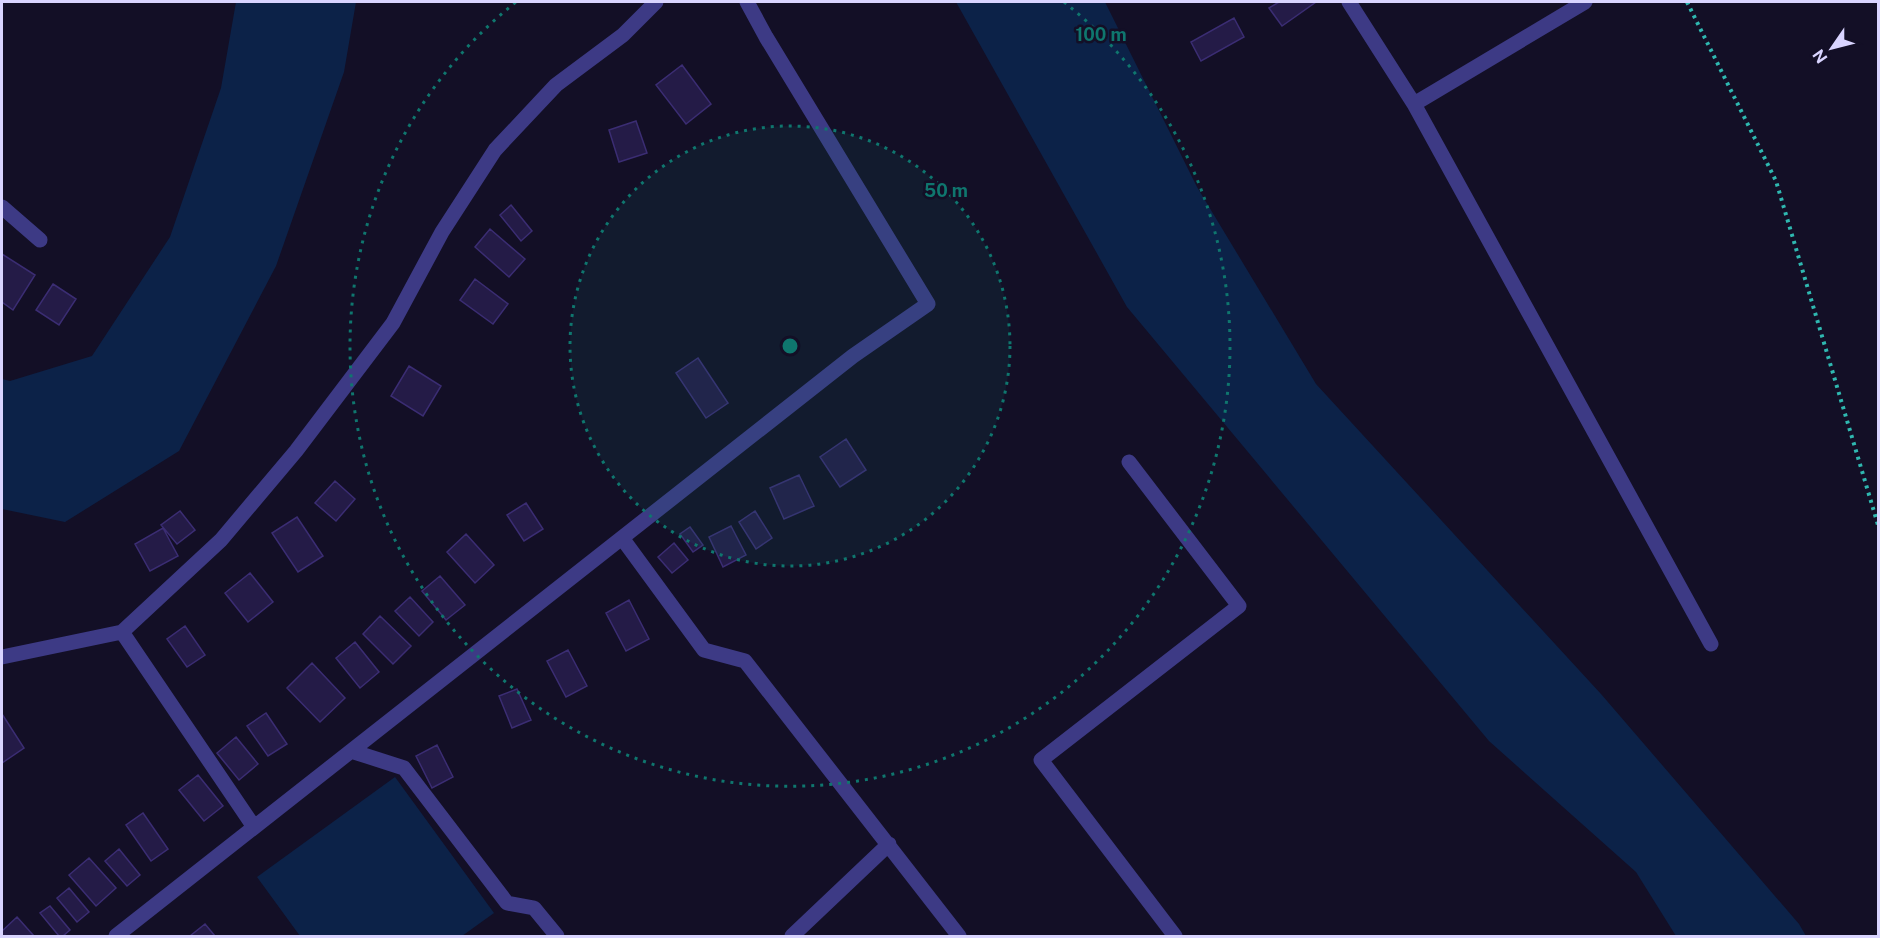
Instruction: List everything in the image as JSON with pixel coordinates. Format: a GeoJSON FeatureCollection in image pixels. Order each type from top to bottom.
{"type":"FeatureCollection","features":[{"type":"Feature","properties":{"kind":"street"},"geometry":{"type":"LineString","coordinates":[[2,657],[122,632],[221,540],[296,451],[393,323],[442,232],[495,150],[556,85],[623,35],[656,2]]}},
{"type":"Feature","properties":{"kind":"street"},"geometry":{"type":"LineString","coordinates":[[116,936],[853,356],[928,304],[747,2]]}},
{"type":"Feature","properties":{"kind":"street"},"geometry":{"type":"LineString","coordinates":[[1349,2],[1414,104],[1711,644]]}},
{"type":"Feature","properties":{"kind":"street"},"geometry":{"type":"LineString","coordinates":[[1414,104],[1585,2]]}},
{"type":"Feature","properties":{"kind":"street"},"geometry":{"type":"LineString","coordinates":[[2,207],[40,240]]}},
{"type":"Feature","properties":{"kind":"street"},"geometry":{"type":"LineString","coordinates":[[1129,462],[1239,606],[1041,760],[1175,936]]}},
{"type":"Feature","properties":{"kind":"street"},"geometry":{"type":"LineString","coordinates":[[622,538],[704,651],[745,662],[959,936]]}},
{"type":"Feature","properties":{"kind":"street"},"geometry":{"type":"LineString","coordinates":[[122,632],[254,827]]}},
{"type":"Feature","properties":{"kind":"street"},"geometry":{"type":"LineString","coordinates":[[351,751],[404,768],[507,903],[534,908],[557,936]]}},
{"type":"Feature","properties":{"kind":"street"},"geometry":{"type":"LineString","coordinates":[[792,936],[889,844]]}},
{"type":"Feature","properties":{"kind":"path"},"geometry":{"type":"LineString","coordinates":[[1688,2],[1776,181],[1878,525]]}},
{"type":"Feature","properties":{"kind":"water"},"geometry":{"type":"Polygon","coordinates":[[[236,2],[356,2],[344,72],[276,266],[179,451],[65,522],[2,509],[2,379],[10,381],[92,356],[170,237],[221,88],[236,2]]]}},
{"type":"Feature","properties":{"kind":"water"},"geometry":{"type":"Polygon","coordinates":[[[956,2],[1105,2],[1197,187],[1316,384],[1601,694],[1799,924],[1806,936],[1676,936],[1636,872],[1489,741],[1127,307],[956,2]]]}},
{"type":"Feature","properties":{"kind":"water"},"geometry":{"type":"Polygon","coordinates":[[[395,777],[494,913],[462,936],[300,936],[257,877],[395,777]]]}},
{"type":"Feature","properties":{"kind":"building"},"geometry":{"type":"Polygon","coordinates":[[[1279,2],[1316,2],[1282,26],[1269,8],[1279,2]]]}},
{"type":"Feature","properties":{"kind":"building"},"geometry":{"type":"Polygon","coordinates":[[[1234,18],[1244,37],[1201,61],[1191,42],[1234,18]]]}},
{"type":"Feature","properties":{"kind":"building"},"geometry":{"type":"Polygon","coordinates":[[[682,65],[711,104],[686,124],[656,85],[682,65]]]}},
{"type":"Feature","properties":{"kind":"building"},"geometry":{"type":"Polygon","coordinates":[[[636,121],[647,153],[619,162],[609,130],[636,121]]]}},
{"type":"Feature","properties":{"kind":"building"},"geometry":{"type":"Polygon","coordinates":[[[511,205],[532,231],[521,241],[500,215],[511,205]]]}},
{"type":"Feature","properties":{"kind":"building"},"geometry":{"type":"Polygon","coordinates":[[[490,229],[525,259],[509,277],[475,247],[490,229]]]}},
{"type":"Feature","properties":{"kind":"building"},"geometry":{"type":"Polygon","coordinates":[[[2,254],[35,275],[13,310],[2,302],[2,254]]]}},
{"type":"Feature","properties":{"kind":"building"},"geometry":{"type":"Polygon","coordinates":[[[475,279],[508,304],[493,324],[460,300],[475,279]]]}},
{"type":"Feature","properties":{"kind":"building"},"geometry":{"type":"Polygon","coordinates":[[[53,284],[76,299],[59,325],[36,310],[53,284]]]}},
{"type":"Feature","properties":{"kind":"building"},"geometry":{"type":"Polygon","coordinates":[[[698,358],[728,403],[706,418],[676,373],[698,358]]]}},
{"type":"Feature","properties":{"kind":"building"},"geometry":{"type":"Polygon","coordinates":[[[409,366],[441,386],[423,416],[391,396],[409,366]]]}},
{"type":"Feature","properties":{"kind":"building"},"geometry":{"type":"Polygon","coordinates":[[[846,439],[866,470],[840,487],[820,457],[846,439]]]}},
{"type":"Feature","properties":{"kind":"building"},"geometry":{"type":"Polygon","coordinates":[[[799,475],[814,506],[784,519],[770,488],[799,475]]]}},
{"type":"Feature","properties":{"kind":"building"},"geometry":{"type":"Polygon","coordinates":[[[335,481],[355,499],[336,521],[315,503],[335,481]]]}},
{"type":"Feature","properties":{"kind":"building"},"geometry":{"type":"Polygon","coordinates":[[[526,503],[543,529],[524,541],[507,515],[526,503]]]}},
{"type":"Feature","properties":{"kind":"building"},"geometry":{"type":"Polygon","coordinates":[[[180,511],[195,530],[177,544],[161,525],[180,511]]]}},
{"type":"Feature","properties":{"kind":"building"},"geometry":{"type":"Polygon","coordinates":[[[755,511],[772,538],[756,549],[739,522],[755,511]]]}},
{"type":"Feature","properties":{"kind":"building"},"geometry":{"type":"Polygon","coordinates":[[[297,517],[323,556],[298,572],[272,533],[297,517]]]}},
{"type":"Feature","properties":{"kind":"building"},"geometry":{"type":"Polygon","coordinates":[[[731,526],[746,555],[723,567],[709,537],[731,526]]]}},
{"type":"Feature","properties":{"kind":"building"},"geometry":{"type":"Polygon","coordinates":[[[690,527],[703,545],[693,552],[680,534],[690,527]]]}},
{"type":"Feature","properties":{"kind":"building"},"geometry":{"type":"Polygon","coordinates":[[[163,528],[178,556],[150,571],[135,544],[163,528]]]}},
{"type":"Feature","properties":{"kind":"building"},"geometry":{"type":"Polygon","coordinates":[[[466,534],[494,565],[475,583],[447,552],[466,534]]]}},
{"type":"Feature","properties":{"kind":"building"},"geometry":{"type":"Polygon","coordinates":[[[674,543],[688,560],[672,573],[658,557],[674,543]]]}},
{"type":"Feature","properties":{"kind":"building"},"geometry":{"type":"Polygon","coordinates":[[[250,573],[273,602],[248,622],[225,593],[250,573]]]}},
{"type":"Feature","properties":{"kind":"building"},"geometry":{"type":"Polygon","coordinates":[[[440,576],[465,605],[446,620],[422,591],[440,576]]]}},
{"type":"Feature","properties":{"kind":"building"},"geometry":{"type":"Polygon","coordinates":[[[410,597],[433,622],[419,636],[395,611],[410,597]]]}},
{"type":"Feature","properties":{"kind":"building"},"geometry":{"type":"Polygon","coordinates":[[[629,600],[649,639],[626,651],[606,613],[629,600]]]}},
{"type":"Feature","properties":{"kind":"building"},"geometry":{"type":"Polygon","coordinates":[[[380,616],[411,646],[393,664],[363,634],[380,616]]]}},
{"type":"Feature","properties":{"kind":"building"},"geometry":{"type":"Polygon","coordinates":[[[185,626],[205,655],[187,667],[167,639],[185,626]]]}},
{"type":"Feature","properties":{"kind":"building"},"geometry":{"type":"Polygon","coordinates":[[[355,642],[379,672],[360,688],[336,658],[355,642]]]}},
{"type":"Feature","properties":{"kind":"building"},"geometry":{"type":"Polygon","coordinates":[[[568,650],[587,686],[566,697],[547,661],[568,650]]]}},
{"type":"Feature","properties":{"kind":"building"},"geometry":{"type":"Polygon","coordinates":[[[312,663],[345,698],[320,722],[287,688],[312,663]]]}},
{"type":"Feature","properties":{"kind":"building"},"geometry":{"type":"Polygon","coordinates":[[[517,689],[531,720],[512,728],[499,696],[517,689]]]}},
{"type":"Feature","properties":{"kind":"building"},"geometry":{"type":"Polygon","coordinates":[[[266,713],[287,744],[268,756],[247,726],[266,713]]]}},
{"type":"Feature","properties":{"kind":"building"},"geometry":{"type":"Polygon","coordinates":[[[2,714],[24,748],[2,763],[2,714]]]}},
{"type":"Feature","properties":{"kind":"building"},"geometry":{"type":"Polygon","coordinates":[[[236,737],[258,764],[239,780],[217,753],[236,737]]]}},
{"type":"Feature","properties":{"kind":"building"},"geometry":{"type":"Polygon","coordinates":[[[437,745],[453,777],[432,788],[416,756],[437,745]]]}},
{"type":"Feature","properties":{"kind":"building"},"geometry":{"type":"Polygon","coordinates":[[[198,775],[223,806],[204,821],[179,790],[198,775]]]}},
{"type":"Feature","properties":{"kind":"building"},"geometry":{"type":"Polygon","coordinates":[[[143,813],[168,849],[151,861],[126,825],[143,813]]]}},
{"type":"Feature","properties":{"kind":"building"},"geometry":{"type":"Polygon","coordinates":[[[119,849],[140,875],[127,886],[105,861],[119,849]]]}},
{"type":"Feature","properties":{"kind":"building"},"geometry":{"type":"Polygon","coordinates":[[[89,858],[116,888],[96,906],[69,875],[89,858]]]}},
{"type":"Feature","properties":{"kind":"building"},"geometry":{"type":"Polygon","coordinates":[[[69,888],[89,912],[77,922],[57,898],[69,888]]]}},
{"type":"Feature","properties":{"kind":"building"},"geometry":{"type":"Polygon","coordinates":[[[50,906],[70,930],[63,936],[59,936],[40,913],[50,906]]]}},
{"type":"Feature","properties":{"kind":"building"},"geometry":{"type":"Polygon","coordinates":[[[17,917],[34,936],[2,936],[2,931],[17,917]]]}},
{"type":"Feature","properties":{"kind":"building"},"geometry":{"type":"Polygon","coordinates":[[[205,924],[215,936],[190,936],[205,924]]]}}]}
